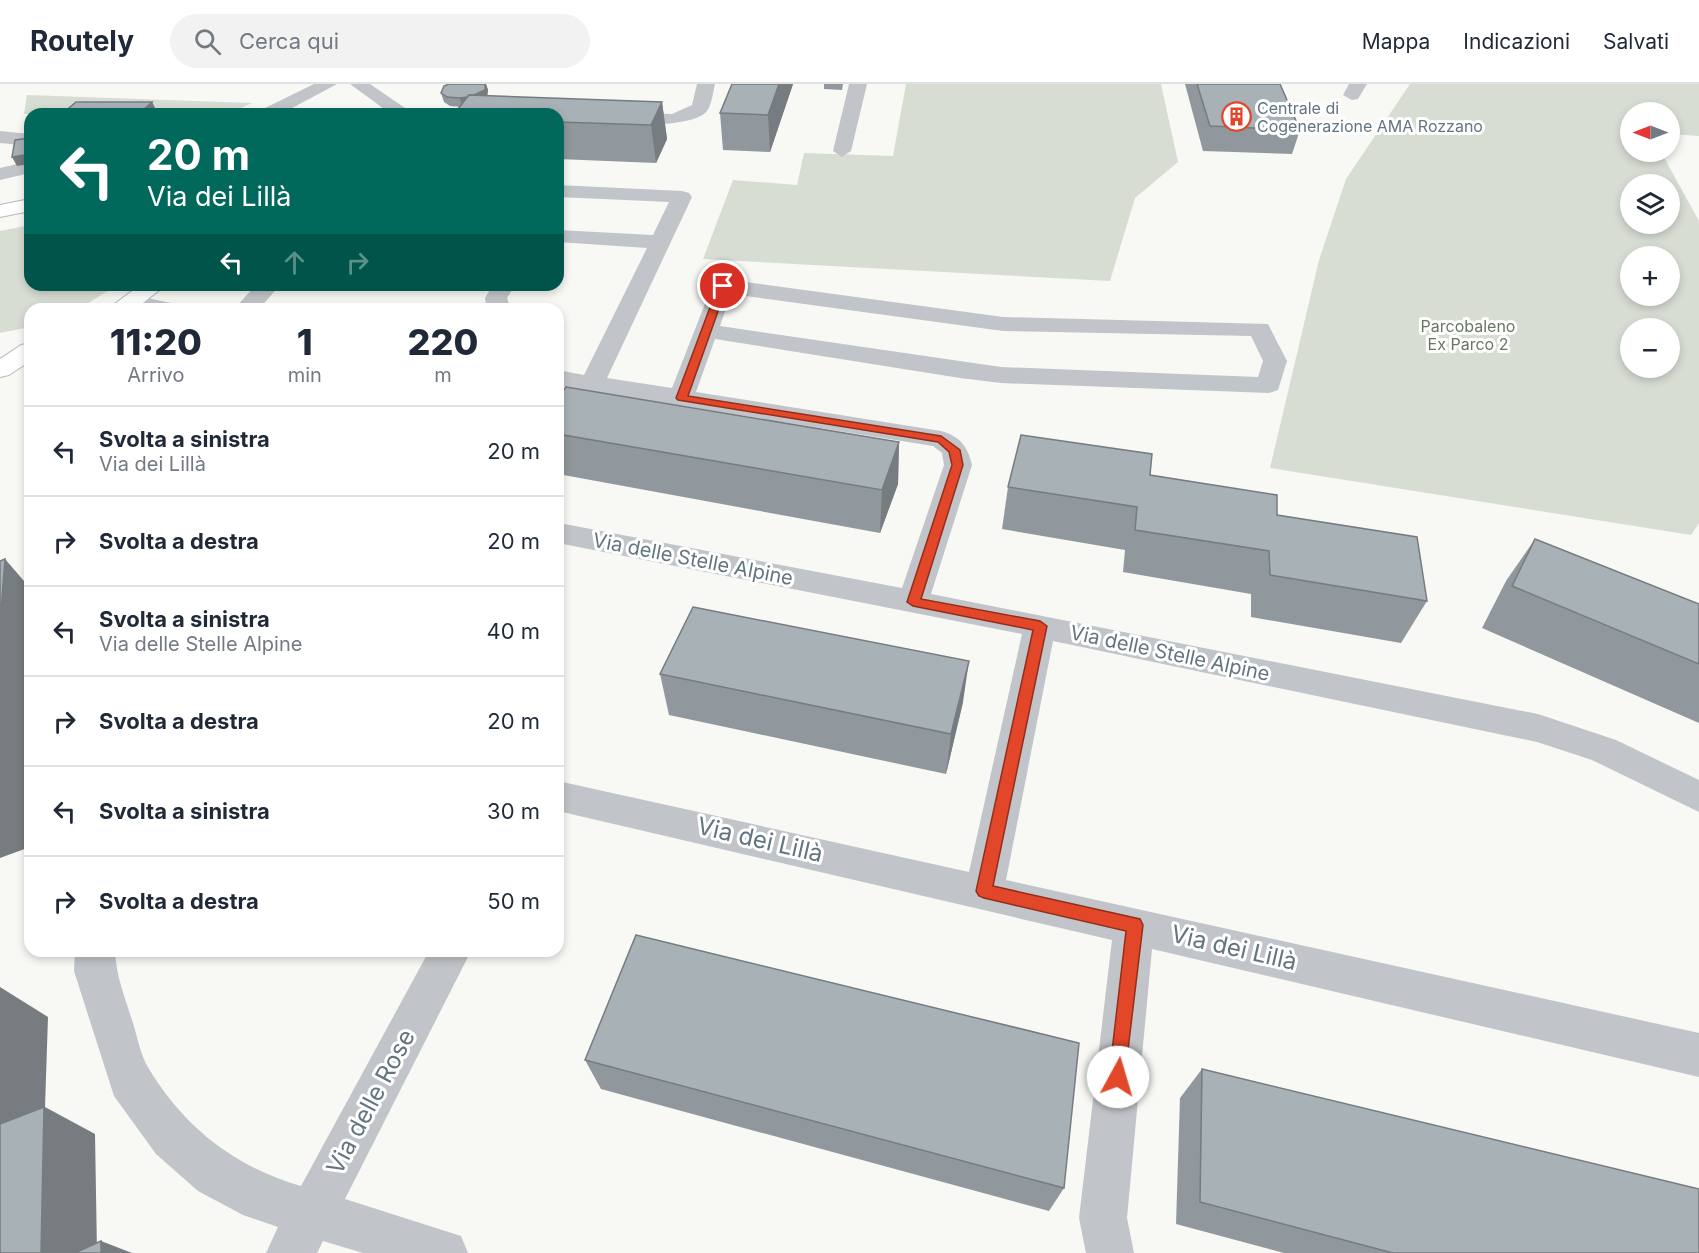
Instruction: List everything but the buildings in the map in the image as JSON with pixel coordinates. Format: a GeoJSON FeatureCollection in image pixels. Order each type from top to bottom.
{"type":"FeatureCollection","features":[{"type":"Feature","properties":{"kind":"main road"},"geometry":{"type":"LineString","coordinates":[[0,202],[24,204]]}},
{"type":"Feature","properties":{"kind":"main road"},"geometry":{"type":"LineString","coordinates":[[0,211],[24,206]]}},
{"type":"Feature","properties":{"kind":"main road"},"geometry":{"type":"LineString","coordinates":[[130,303],[147,291]]}},
{"type":"Feature","properties":{"kind":"main road"},"geometry":{"type":"LineString","coordinates":[[0,352],[24,346]]}},
{"type":"Feature","properties":{"kind":"main road"},"geometry":{"type":"LineString","coordinates":[[0,370],[24,354]]}},
{"type":"Feature","properties":{"kind":"street"},"geometry":{"type":"LineString","coordinates":[[279,108],[328,84]]}},
{"type":"Feature","properties":{"kind":"street"},"geometry":{"type":"LineString","coordinates":[[359,84],[394,108]]}},
{"type":"Feature","properties":{"kind":"street"},"geometry":{"type":"LineString","coordinates":[[564,116],[672,118],[689,115],[700,108],[706,84]]}},
{"type":"Feature","properties":{"kind":"street"},"geometry":{"type":"LineString","coordinates":[[842,151],[858,84]]}},
{"type":"Feature","properties":{"kind":"street"},"geometry":{"type":"LineString","coordinates":[[0,137],[24,139]]}},
{"type":"Feature","properties":{"kind":"street"},"geometry":{"type":"LineString","coordinates":[[0,174],[24,168]]}},
{"type":"Feature","properties":{"kind":"street"},"geometry":{"type":"LineString","coordinates":[[564,193],[682,197],[592,384]]}},
{"type":"Feature","properties":{"kind":"street"},"geometry":{"type":"LineString","coordinates":[[564,236],[660,242]]}},
{"type":"Feature","properties":{"kind":"street"},"geometry":{"type":"LineString","coordinates":[[681,398],[723,286],[1003,324],[1260,329],[1275,361],[1269,386],[1001,375],[960,371],[707,331]]}},
{"type":"Feature","properties":{"kind":"street"},"geometry":{"type":"LineString","coordinates":[[252,303],[263,291]]}},
{"type":"Feature","properties":{"kind":"street"},"geometry":{"type":"LineString","coordinates":[[564,379],[941,440],[955,450],[958,465],[913,602]]}},
{"type":"Feature","properties":{"kind":"street","name":"Via delle Stelle Alpine"},"geometry":{"type":"LineString","coordinates":[[564,534],[1040,626],[1538,728],[1604,750],[1699,797]]}},
{"type":"Feature","properties":{"kind":"street"},"geometry":{"type":"LineString","coordinates":[[984,891],[1040,626]]}},
{"type":"Feature","properties":{"kind":"street","name":"Via dei Lillà"},"geometry":{"type":"LineString","coordinates":[[564,797],[1699,1055]]}},
{"type":"Feature","properties":{"kind":"street"},"geometry":{"type":"LineString","coordinates":[[1110,1253],[1103,1218],[1134,925]]}},
{"type":"Feature","properties":{"kind":"street"},"geometry":{"type":"LineString","coordinates":[[95,957],[96,971],[130,1080],[172,1138],[215,1174],[260,1198],[301,1233],[444,1253]]}},
{"type":"Feature","properties":{"kind":"street","name":"Via delle Rose"},"geometry":{"type":"LineString","coordinates":[[301,1233],[369,1110],[448,957]]}},
{"type":"Feature","properties":{"kind":"green space"},"geometry":{"type":"Polygon","coordinates":[[[906,84],[1161,84],[1178,162],[1135,198],[1110,281],[703,259],[733,180],[797,185],[804,153],[893,156],[906,84]]]}},
{"type":"Feature","properties":{"kind":"green space","name":"Parcobaleno Ex Parco 2"},"geometry":{"type":"Polygon","coordinates":[[[1410,84],[1699,84],[1699,136],[1680,135],[1680,102],[1620,102],[1620,162],[1667,162],[1673,174],[1620,174],[1620,234],[1680,234],[1680,186],[1699,221],[1699,523],[1691,535],[1270,468],[1319,260],[1346,179],[1410,84]]]}},
{"type":"Feature","properties":{"kind":"green space"},"geometry":{"type":"Polygon","coordinates":[[[27,95],[252,103],[241,108],[25,108],[27,95]]]}},
{"type":"Feature","properties":{"kind":"green space"},"geometry":{"type":"Polygon","coordinates":[[[24,226],[24,291],[108,291],[88,303],[24,303],[24,328],[0,333],[0,231],[24,226]]]}},
{"type":"Feature","properties":{"kind":"place","name":"Centrale di Cogenerazione AMA Rozzano"},"geometry":{"type":"Point","coordinates":[1236,117]}},
{"type":"Feature","properties":{"kind":"route"},"geometry":{"type":"LineString","coordinates":[[723,286],[681,398],[941,440],[955,450],[958,465],[913,602],[1040,626],[984,891],[1134,925],[1118,1077]]}}]}
